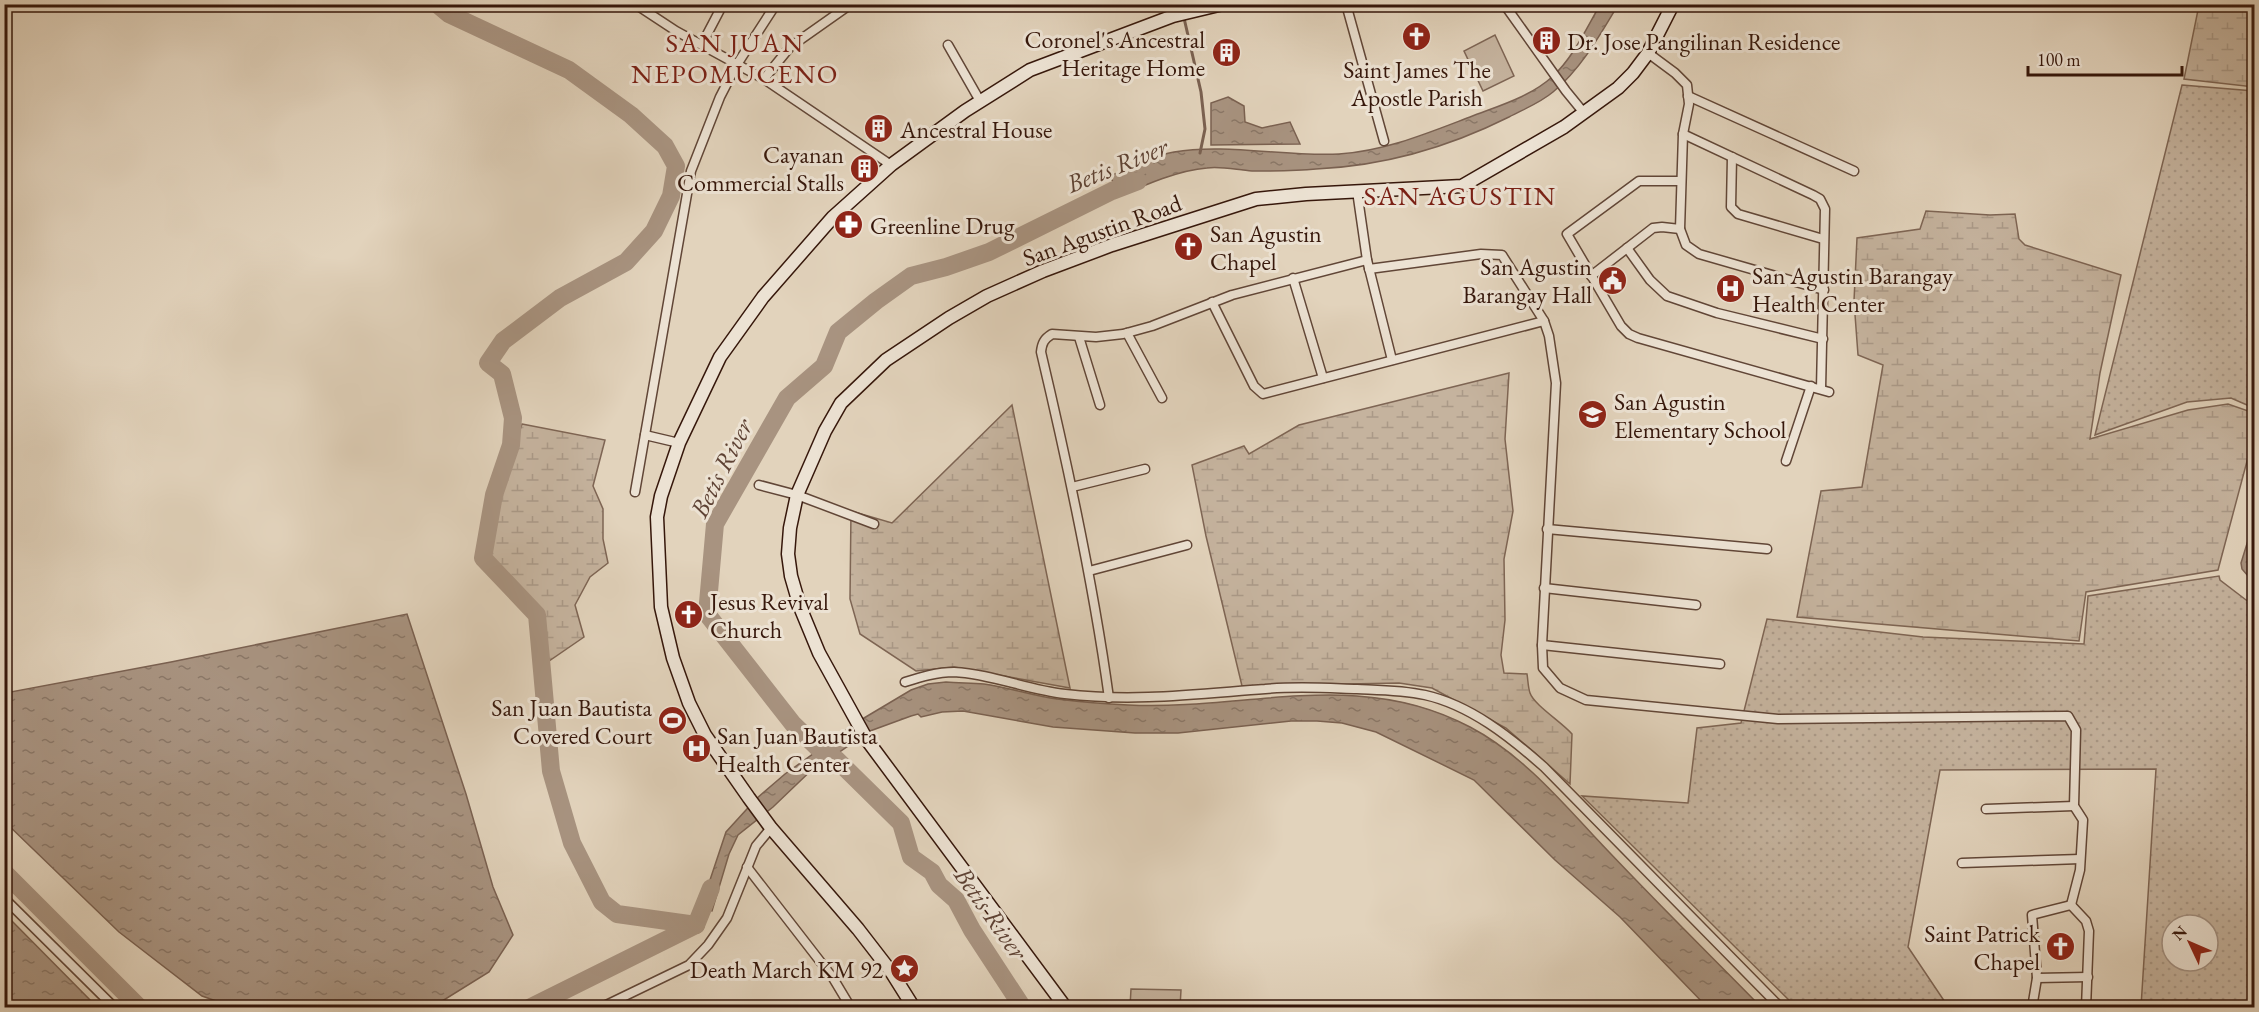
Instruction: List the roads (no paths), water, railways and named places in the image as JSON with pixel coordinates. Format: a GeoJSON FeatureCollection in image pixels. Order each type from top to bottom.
{"type":"FeatureCollection","features":[{"type":"Feature","properties":{"kind":"street"},"geometry":{"type":"LineString","coordinates":[[702,44],[723,4]]}},
{"type":"Feature","properties":{"kind":"street"},"geometry":{"type":"LineString","coordinates":[[635,492],[692,171],[710,121],[736,66],[776,4]]}},
{"type":"Feature","properties":{"kind":"street"},"geometry":{"type":"LineString","coordinates":[[764,79],[790,47],[851,4]]}},
{"type":"Feature","properties":{"kind":"street"},"geometry":{"type":"LineString","coordinates":[[914,1008],[892,973],[858,929],[768,824],[705,735],[689,703],[661,607],[657,517],[661,496],[679,443],[720,357],[763,297],[833,217],[891,165],[980,101],[1030,70],[1173,16],[1223,4]]}},
{"type":"Feature","properties":{"kind":"street"},"geometry":{"type":"LineString","coordinates":[[1346,4],[1384,141]]}},
{"type":"Feature","properties":{"kind":"street"},"geometry":{"type":"LineString","coordinates":[[1504,4],[1553,74],[1584,113]]}},
{"type":"Feature","properties":{"kind":"street","name":"San Agustin Road"},"geometry":{"type":"LineString","coordinates":[[1066,1008],[867,740],[819,653],[800,607],[791,576],[788,554],[790,528],[797,495],[825,431],[841,403],[865,378],[910,342],[987,297],[1043,271],[1112,245],[1256,199],[1462,186],[1564,127],[1617,88],[1633,73],[1648,53],[1673,4]]}},
{"type":"Feature","properties":{"kind":"street"},"geometry":{"type":"LineString","coordinates":[[640,6],[676,31],[702,44],[736,66],[764,79],[891,165]]}},
{"type":"Feature","properties":{"kind":"street"},"geometry":{"type":"LineString","coordinates":[[948,45],[980,101]]}},
{"type":"Feature","properties":{"kind":"street"},"geometry":{"type":"LineString","coordinates":[[1648,53],[1679,76],[1687,85],[1688,115],[1683,134],[1680,229],[1686,245],[1699,254],[1824,290]]}},
{"type":"Feature","properties":{"kind":"street"},"geometry":{"type":"LineString","coordinates":[[1688,96],[1854,171]]}},
{"type":"Feature","properties":{"kind":"street"},"geometry":{"type":"LineString","coordinates":[[1681,181],[1639,181],[1568,234],[1622,326],[1629,334],[1638,338],[1825,391],[1823,239],[1825,209],[1821,199],[1683,134]]}},
{"type":"Feature","properties":{"kind":"street"},"geometry":{"type":"LineString","coordinates":[[1732,157],[1731,207],[1734,212],[1823,239]]}},
{"type":"Feature","properties":{"kind":"street"},"geometry":{"type":"LineString","coordinates":[[1357,191],[1368,264],[1392,360]]}},
{"type":"Feature","properties":{"kind":"street"},"geometry":{"type":"LineString","coordinates":[[1591,276],[1653,228],[1680,229]]}},
{"type":"Feature","properties":{"kind":"street"},"geometry":{"type":"LineString","coordinates":[[1628,248],[1650,280],[1667,296],[1717,313],[1823,339]]}},
{"type":"Feature","properties":{"kind":"street"},"geometry":{"type":"LineString","coordinates":[[1109,698],[1089,571],[1041,351],[1046,338],[1052,334],[1096,337],[1127,333],[1152,326],[1212,302],[1293,278],[1368,264],[1481,254],[1502,255],[1544,321],[1549,336],[1556,383],[1542,645],[1543,668],[1560,688],[1586,700],[1778,719],[2068,716],[2076,730],[2074,807],[2082,820],[2080,859],[2071,905]]}},
{"type":"Feature","properties":{"kind":"street"},"geometry":{"type":"LineString","coordinates":[[1293,278],[1323,378]]}},
{"type":"Feature","properties":{"kind":"street"},"geometry":{"type":"LineString","coordinates":[[1212,302],[1251,381],[1263,394],[1544,321]]}},
{"type":"Feature","properties":{"kind":"street"},"geometry":{"type":"LineString","coordinates":[[1127,333],[1162,398]]}},
{"type":"Feature","properties":{"kind":"street"},"geometry":{"type":"LineString","coordinates":[[1079,337],[1100,405]]}},
{"type":"Feature","properties":{"kind":"street"},"geometry":{"type":"LineString","coordinates":[[1786,461],[1811,386]]}},
{"type":"Feature","properties":{"kind":"street"},"geometry":{"type":"LineString","coordinates":[[645,435],[679,443]]}},
{"type":"Feature","properties":{"kind":"street"},"geometry":{"type":"LineString","coordinates":[[1072,487],[1145,469]]}},
{"type":"Feature","properties":{"kind":"street"},"geometry":{"type":"LineString","coordinates":[[759,485],[797,495],[874,524]]}},
{"type":"Feature","properties":{"kind":"street"},"geometry":{"type":"LineString","coordinates":[[1547,529],[1767,549]]}},
{"type":"Feature","properties":{"kind":"street"},"geometry":{"type":"LineString","coordinates":[[1089,571],[1187,545]]}},
{"type":"Feature","properties":{"kind":"street"},"geometry":{"type":"LineString","coordinates":[[1544,588],[1696,605]]}},
{"type":"Feature","properties":{"kind":"street"},"geometry":{"type":"LineString","coordinates":[[1542,645],[1720,664]]}},
{"type":"Feature","properties":{"kind":"street"},"geometry":{"type":"LineString","coordinates":[[905,682],[930,674],[954,672],[1064,694],[1109,698],[1187,697],[1268,688],[1326,687],[1398,690],[1427,695],[1454,705],[1503,733],[1544,767],[1781,1008]]}},
{"type":"Feature","properties":{"kind":"street"},"geometry":{"type":"LineString","coordinates":[[1986,809],[2074,807]]}},
{"type":"Feature","properties":{"kind":"street"},"geometry":{"type":"LineString","coordinates":[[600,1008],[689,965],[708,945],[727,918],[756,846],[768,824]]}},
{"type":"Feature","properties":{"kind":"street"},"geometry":{"type":"LineString","coordinates":[[1962,863],[2080,859]]}},
{"type":"Feature","properties":{"kind":"street"},"geometry":{"type":"LineString","coordinates":[[747,867],[833,978],[851,1008]]}},
{"type":"Feature","properties":{"kind":"street"},"geometry":{"type":"LineString","coordinates":[[4,898],[115,1008]]}},
{"type":"Feature","properties":{"kind":"street"},"geometry":{"type":"LineString","coordinates":[[2071,905],[2088,924],[2086,1008]]}},
{"type":"Feature","properties":{"kind":"street"},"geometry":{"type":"LineString","coordinates":[[2032,1008],[2037,978],[2032,915],[2071,905]]}},
{"type":"Feature","properties":{"kind":"street"},"geometry":{"type":"LineString","coordinates":[[2037,978],[2088,977]]}},
{"type":"Feature","properties":{"kind":"water"},"geometry":{"type":"Polygon","coordinates":[[[1600,5],[1618,5],[1581,62],[1553,92],[1537,103],[1486,128],[1439,146],[1391,159],[1341,167],[1276,171],[1218,167],[1196,169],[1162,179],[1120,196],[1110,176],[1150,159],[1174,152],[1235,149],[1298,154],[1339,154],[1373,149],[1422,135],[1513,100],[1543,84],[1560,69],[1579,43],[1600,5]]]}},
{"type":"Feature","properties":{"kind":"water"},"geometry":{"type":"Polygon","coordinates":[[[1228,97],[1244,106],[1245,122],[1262,128],[1290,122],[1300,144],[1211,145],[1211,103],[1228,97]]]}},
{"type":"Feature","properties":{"kind":"water"},"geometry":{"type":"Polygon","coordinates":[[[2254,521],[2254,583],[2242,569],[2241,563],[2254,521]]]}},
{"type":"Feature","properties":{"kind":"water"},"geometry":{"type":"Polygon","coordinates":[[[407,614],[466,794],[493,887],[513,935],[489,972],[439,1003],[425,1008],[233,1007],[202,996],[119,932],[5,822],[5,693],[407,614]]]}},
{"type":"Feature","properties":{"kind":"water"},"geometry":{"type":"Polygon","coordinates":[[[946,682],[984,684],[1057,699],[1119,705],[1172,705],[1344,695],[1386,699],[1428,709],[1488,737],[1521,762],[1551,790],[1761,1007],[1707,1007],[1620,917],[1555,860],[1474,780],[1376,732],[1342,723],[1291,721],[1178,733],[1135,733],[1053,727],[963,711],[942,712],[921,717],[918,714],[911,716],[870,731],[835,755],[820,762],[773,807],[738,835],[729,854],[712,911],[695,908],[708,886],[726,832],[756,799],[785,774],[859,721],[911,690],[928,684],[946,682]]]}},
{"type":"Feature","properties":{"kind":"water"},"geometry":{"type":"Polygon","coordinates":[[[5,914],[97,1007],[5,1007],[5,914]]]}},
{"type":"Feature","properties":{"kind":"waterway"},"geometry":{"type":"LineString","coordinates":[[437,4],[449,14],[569,70],[631,115],[665,146],[676,166],[671,196],[654,231],[626,262],[560,298],[503,341],[488,363],[502,374],[513,418],[511,445],[494,495],[483,558],[537,615],[551,771],[572,843],[602,902],[617,914],[696,925]]}},
{"type":"Feature","properties":{"kind":"waterway"},"geometry":{"type":"LineString","coordinates":[[1184,18],[1201,92],[1205,129],[1200,153]]}},
{"type":"Feature","properties":{"kind":"waterway","name":"Betis River"},"geometry":{"type":"LineString","coordinates":[[1023,1008],[972,930],[956,900],[939,885],[932,872],[911,857],[901,823],[837,760],[819,749],[793,724],[707,614],[715,524],[787,398],[824,366],[838,332],[876,301],[911,276],[989,252],[1112,191],[1138,181]]}},
{"type":"Feature","properties":{"kind":"waterway"},"geometry":{"type":"LineString","coordinates":[[4,872],[140,1008]]}},
{"type":"Feature","properties":{"kind":"waterway"},"geometry":{"type":"LineString","coordinates":[[696,925],[711,888]]}},
{"type":"Feature","properties":{"kind":"waterway"},"geometry":{"type":"LineString","coordinates":[[529,1008],[696,925]]}},
{"type":"Feature","properties":{"kind":"place","name":"Saint James The Apostle Parish"},"geometry":{"type":"Point","coordinates":[1417,36]}},
{"type":"Feature","properties":{"kind":"place","name":"Dr. Jose Pangilinan Residence"},"geometry":{"type":"Point","coordinates":[1546,41]}},
{"type":"Feature","properties":{"kind":"place","name":"Coronel's Ancestral Heritage Home"},"geometry":{"type":"Point","coordinates":[1226,53]}},
{"type":"Feature","properties":{"kind":"place","name":"Ancestral House"},"geometry":{"type":"Point","coordinates":[879,129]}},
{"type":"Feature","properties":{"kind":"place","name":"Cayanan Commercial Stalls"},"geometry":{"type":"Point","coordinates":[865,168]}},
{"type":"Feature","properties":{"kind":"place","name":"Greenline Drug"},"geometry":{"type":"Point","coordinates":[849,225]}},
{"type":"Feature","properties":{"kind":"place","name":"San Agustin Chapel"},"geometry":{"type":"Point","coordinates":[1189,247]}},
{"type":"Feature","properties":{"kind":"place","name":"San Agustin Barangay Hall"},"geometry":{"type":"Point","coordinates":[1613,280]}},
{"type":"Feature","properties":{"kind":"place","name":"San Agustin Barangay Health Center"},"geometry":{"type":"Point","coordinates":[1731,289]}},
{"type":"Feature","properties":{"kind":"place","name":"San Agustin Elementary School"},"geometry":{"type":"Point","coordinates":[1593,415]}},
{"type":"Feature","properties":{"kind":"place","name":"Jesus Revival Church"},"geometry":{"type":"Point","coordinates":[689,615]}},
{"type":"Feature","properties":{"kind":"place","name":"San Juan Bautista Covered Court"},"geometry":{"type":"Point","coordinates":[673,721]}},
{"type":"Feature","properties":{"kind":"place","name":"San Juan Bautista Health Center"},"geometry":{"type":"Point","coordinates":[696,749]}},
{"type":"Feature","properties":{"kind":"place","name":"Saint Patrick Chapel"},"geometry":{"type":"Point","coordinates":[2061,947]}},
{"type":"Feature","properties":{"kind":"place","name":"Death March KM 92"},"geometry":{"type":"Point","coordinates":[904,969]}},
{"type":"Feature","properties":{"kind":"district","name":"SAN JUAN NEPOMUCENO"},"geometry":{"type":"Point","coordinates":[735,58]}},
{"type":"Feature","properties":{"kind":"district","name":"SAN AGUSTIN"},"geometry":{"type":"Point","coordinates":[1460,195]}}]}
